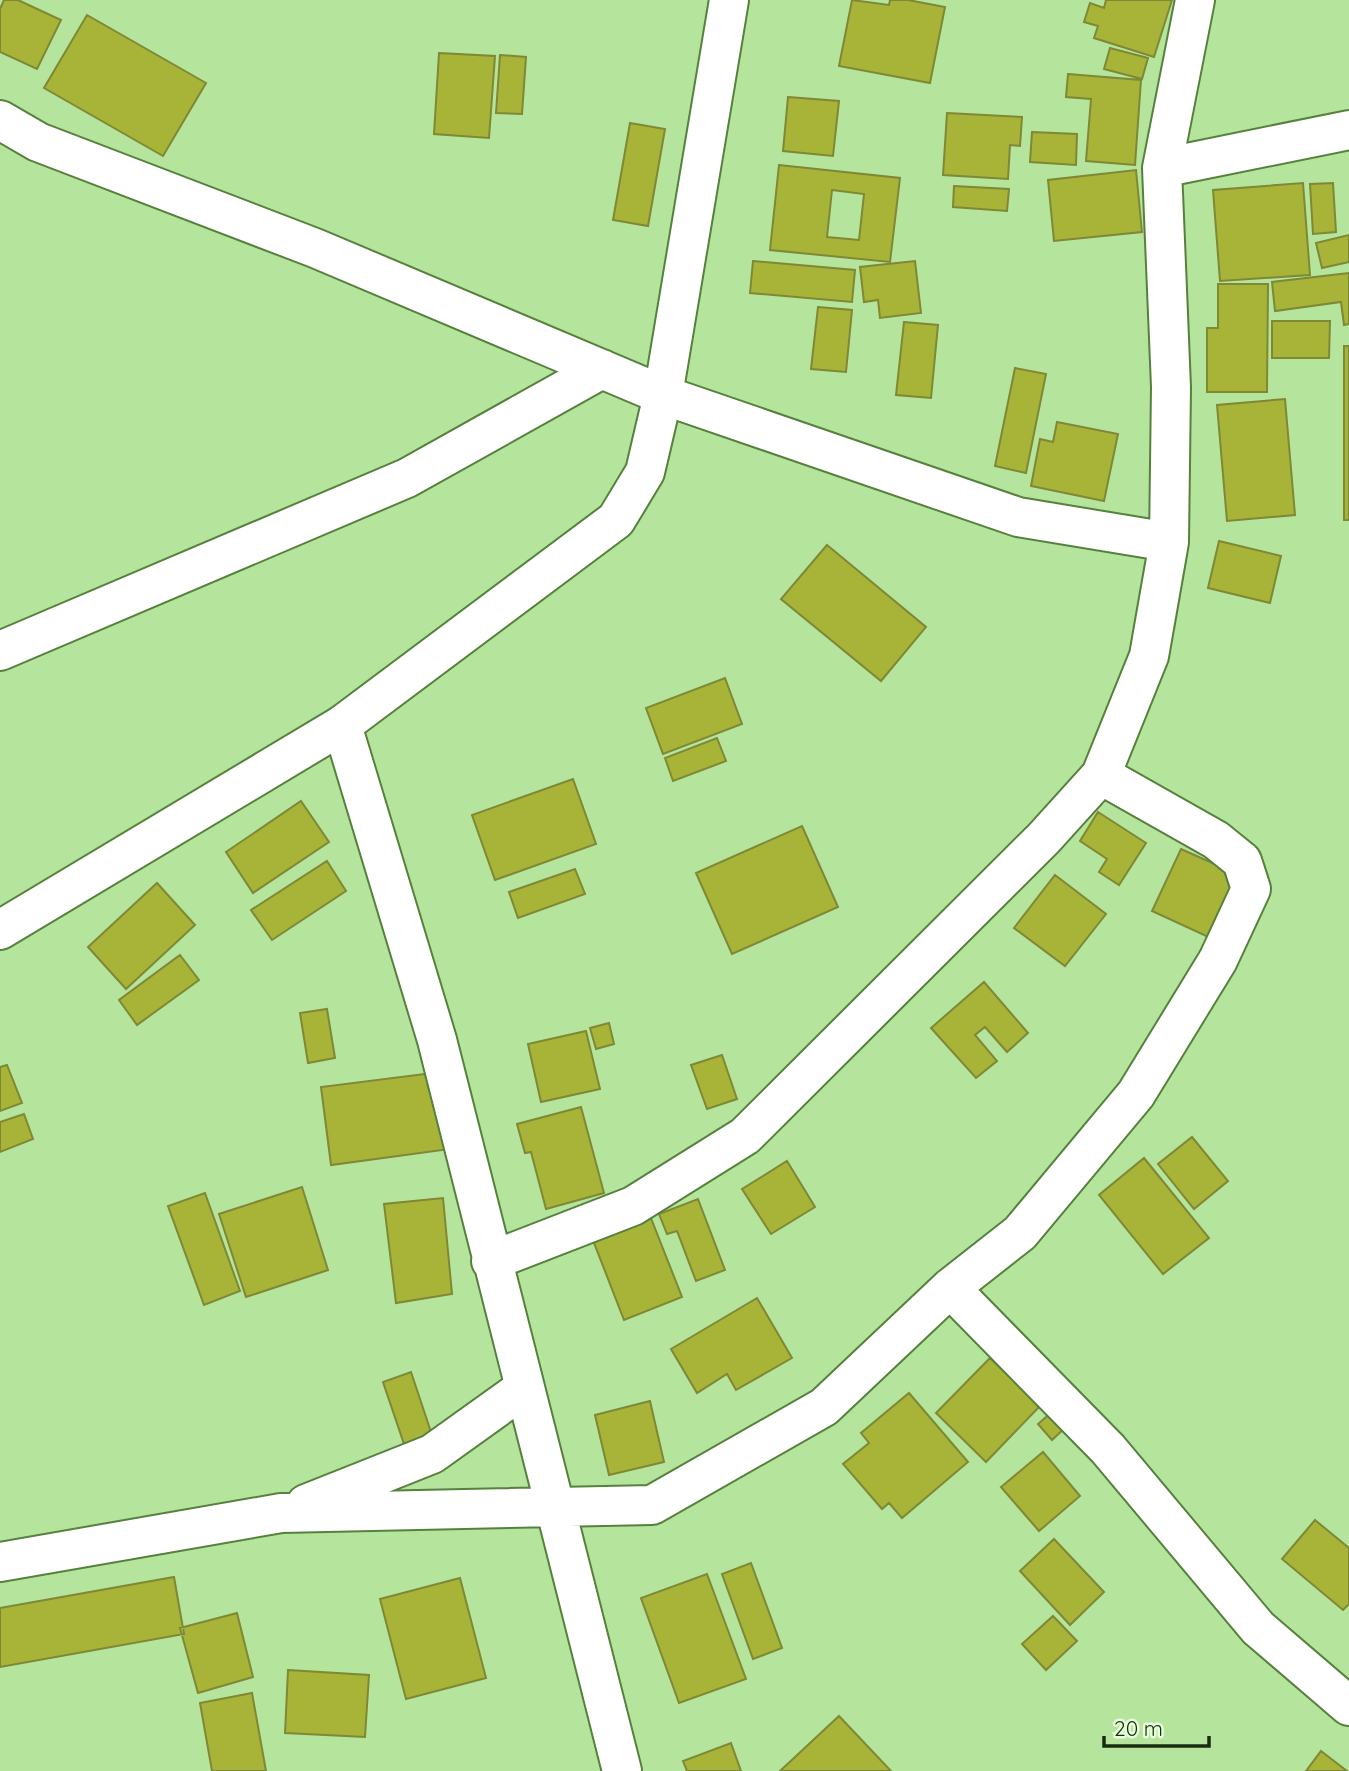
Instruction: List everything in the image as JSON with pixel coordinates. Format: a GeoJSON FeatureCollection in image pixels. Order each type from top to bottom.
{"type":"FeatureCollection","features":[{"type":"Feature","properties":{"kind":"street"},"geometry":{"type":"LineString","coordinates":[[0,930],[342,725],[615,520],[645,472],[663,395],[729,0]]}},
{"type":"Feature","properties":{"kind":"street"},"geometry":{"type":"LineString","coordinates":[[491,1261],[633,1206],[745,1136],[1044,838],[1101,775],[1149,656],[1169,542],[1171,387],[1162,168],[1195,0]]}},
{"type":"Feature","properties":{"kind":"street"},"geometry":{"type":"LineString","coordinates":[[0,120],[38,142],[315,248],[663,395],[1018,517],[1169,542]]}},
{"type":"Feature","properties":{"kind":"street"},"geometry":{"type":"LineString","coordinates":[[1162,168],[1349,130]]}},
{"type":"Feature","properties":{"kind":"street"},"geometry":{"type":"LineString","coordinates":[[0,651],[407,478],[601,369]]}},
{"type":"Feature","properties":{"kind":"street"},"geometry":{"type":"LineString","coordinates":[[342,725],[437,1040],[622,1771]]}},
{"type":"Feature","properties":{"kind":"street"},"geometry":{"type":"LineString","coordinates":[[0,1562],[281,1513],[652,1505],[824,1407],[950,1288],[1020,1233],[1136,1094],[1218,960],[1251,890],[1242,860],[1216,840],[1101,775]]}},
{"type":"Feature","properties":{"kind":"street"},"geometry":{"type":"LineString","coordinates":[[950,1288],[1108,1449],[1258,1629],[1349,1706]]}},
{"type":"Feature","properties":{"kind":"street"},"geometry":{"type":"LineString","coordinates":[[281,1513],[432,1454],[524,1388]]}},
{"type":"Feature","properties":{"kind":"building"},"geometry":{"type":"Polygon","coordinates":[[[4,0],[18,0],[61,20],[37,69],[0,52],[0,9],[4,0]]]}},
{"type":"Feature","properties":{"kind":"building"},"geometry":{"type":"Polygon","coordinates":[[[852,0],[889,5],[890,0],[908,0],[945,7],[930,83],[839,66],[852,0]]]}},
{"type":"Feature","properties":{"kind":"building"},"geometry":{"type":"Polygon","coordinates":[[[1106,0],[1172,0],[1154,57],[1094,38],[1098,26],[1084,22],[1090,3],[1104,8],[1106,0]]]}},
{"type":"Feature","properties":{"kind":"building"},"geometry":{"type":"Polygon","coordinates":[[[87,15],[206,83],[163,156],[44,88],[87,15]]]}},
{"type":"Feature","properties":{"kind":"building"},"geometry":{"type":"Polygon","coordinates":[[[1110,48],[1148,58],[1142,79],[1104,69],[1110,48]]]}},
{"type":"Feature","properties":{"kind":"building"},"geometry":{"type":"Polygon","coordinates":[[[439,53],[495,56],[489,138],[434,134],[439,53]]]}},
{"type":"Feature","properties":{"kind":"building"},"geometry":{"type":"Polygon","coordinates":[[[500,55],[526,57],[522,114],[496,113],[500,55]]]}},
{"type":"Feature","properties":{"kind":"building"},"geometry":{"type":"Polygon","coordinates":[[[1068,74],[1141,80],[1135,165],[1086,161],[1091,99],[1066,97],[1068,74]]]}},
{"type":"Feature","properties":{"kind":"building"},"geometry":{"type":"Polygon","coordinates":[[[788,97],[839,101],[833,156],[783,151],[788,97]]]}},
{"type":"Feature","properties":{"kind":"building"},"geometry":{"type":"Polygon","coordinates":[[[947,113],[1022,117],[1020,146],[1010,145],[1008,179],[943,175],[947,113]]]}},
{"type":"Feature","properties":{"kind":"building"},"geometry":{"type":"Polygon","coordinates":[[[630,123],[665,129],[648,226],[613,220],[630,123]]]}},
{"type":"Feature","properties":{"kind":"building"},"geometry":{"type":"Polygon","coordinates":[[[1032,132],[1077,134],[1076,165],[1030,162],[1032,132]]]}},
{"type":"Feature","properties":{"kind":"building"},"geometry":{"type":"Polygon","coordinates":[[[779,165],[900,178],[890,262],[770,250],[779,165]],[[832,190],[827,237],[859,240],[864,194],[832,190]]]}},
{"type":"Feature","properties":{"kind":"building"},"geometry":{"type":"Polygon","coordinates":[[[1136,170],[1142,232],[1054,241],[1048,180],[1136,170]]]}},
{"type":"Feature","properties":{"kind":"building"},"geometry":{"type":"Polygon","coordinates":[[[1303,183],[1310,275],[1220,281],[1213,190],[1303,183]]]}},
{"type":"Feature","properties":{"kind":"building"},"geometry":{"type":"Polygon","coordinates":[[[1333,183],[1336,232],[1313,234],[1310,184],[1333,183]]]}},
{"type":"Feature","properties":{"kind":"building"},"geometry":{"type":"Polygon","coordinates":[[[954,186],[1009,189],[1007,211],[953,207],[954,186]]]}},
{"type":"Feature","properties":{"kind":"building"},"geometry":{"type":"Polygon","coordinates":[[[1349,235],[1349,262],[1322,268],[1316,243],[1349,235]]]}},
{"type":"Feature","properties":{"kind":"building"},"geometry":{"type":"Polygon","coordinates":[[[753,261],[855,270],[852,302],[750,293],[753,261]]]}},
{"type":"Feature","properties":{"kind":"building"},"geometry":{"type":"Polygon","coordinates":[[[915,261],[921,313],[880,318],[878,300],[864,302],[860,267],[915,261]]]}},
{"type":"Feature","properties":{"kind":"building"},"geometry":{"type":"Polygon","coordinates":[[[1349,273],[1349,324],[1344,325],[1341,302],[1275,311],[1272,282],[1349,273]]]}},
{"type":"Feature","properties":{"kind":"building"},"geometry":{"type":"Polygon","coordinates":[[[1218,284],[1268,284],[1267,392],[1207,392],[1207,328],[1218,328],[1218,284]]]}},
{"type":"Feature","properties":{"kind":"building"},"geometry":{"type":"Polygon","coordinates":[[[818,307],[852,310],[846,372],[811,369],[818,307]]]}},
{"type":"Feature","properties":{"kind":"building"},"geometry":{"type":"Polygon","coordinates":[[[1272,321],[1330,321],[1329,358],[1272,358],[1272,321]]]}},
{"type":"Feature","properties":{"kind":"building"},"geometry":{"type":"Polygon","coordinates":[[[904,322],[938,325],[931,398],[896,395],[904,322]]]}},
{"type":"Feature","properties":{"kind":"building"},"geometry":{"type":"Polygon","coordinates":[[[1344,346],[1349,346],[1349,520],[1344,520],[1344,346]]]}},
{"type":"Feature","properties":{"kind":"building"},"geometry":{"type":"Polygon","coordinates":[[[1015,368],[1046,374],[1026,473],[995,466],[1015,368]]]}},
{"type":"Feature","properties":{"kind":"building"},"geometry":{"type":"Polygon","coordinates":[[[1285,399],[1295,515],[1227,521],[1217,405],[1285,399]]]}},
{"type":"Feature","properties":{"kind":"building"},"geometry":{"type":"Polygon","coordinates":[[[1057,422],[1118,434],[1104,501],[1031,486],[1040,439],[1053,442],[1057,422]]]}},
{"type":"Feature","properties":{"kind":"building"},"geometry":{"type":"Polygon","coordinates":[[[1219,541],[1281,556],[1270,603],[1208,588],[1219,541]]]}},
{"type":"Feature","properties":{"kind":"building"},"geometry":{"type":"Polygon","coordinates":[[[827,545],[926,627],[881,681],[781,599],[827,545]]]}},
{"type":"Feature","properties":{"kind":"building"},"geometry":{"type":"Polygon","coordinates":[[[725,678],[742,724],[663,754],[646,708],[725,678]]]}},
{"type":"Feature","properties":{"kind":"building"},"geometry":{"type":"Polygon","coordinates":[[[717,738],[726,761],[673,781],[665,758],[717,738]]]}},
{"type":"Feature","properties":{"kind":"building"},"geometry":{"type":"Polygon","coordinates":[[[573,779],[596,844],[495,880],[472,815],[573,779]]]}},
{"type":"Feature","properties":{"kind":"building"},"geometry":{"type":"Polygon","coordinates":[[[301,801],[329,842],[253,893],[226,852],[301,801]]]}},
{"type":"Feature","properties":{"kind":"building"},"geometry":{"type":"Polygon","coordinates":[[[1098,812],[1146,843],[1119,885],[1099,872],[1107,859],[1080,841],[1098,812]]]}},
{"type":"Feature","properties":{"kind":"building"},"geometry":{"type":"Polygon","coordinates":[[[802,826],[838,907],[732,954],[696,873],[802,826]]]}},
{"type":"Feature","properties":{"kind":"building"},"geometry":{"type":"Polygon","coordinates":[[[1181,849],[1246,878],[1217,941],[1152,911],[1181,849]]]}},
{"type":"Feature","properties":{"kind":"building"},"geometry":{"type":"Polygon","coordinates":[[[327,861],[346,891],[272,940],[251,910],[327,861]]]}},
{"type":"Feature","properties":{"kind":"building"},"geometry":{"type":"Polygon","coordinates":[[[575,869],[585,894],[518,918],[509,892],[575,869]]]}},
{"type":"Feature","properties":{"kind":"building"},"geometry":{"type":"Polygon","coordinates":[[[1055,875],[1106,914],[1065,966],[1014,928],[1055,875]]]}},
{"type":"Feature","properties":{"kind":"building"},"geometry":{"type":"Polygon","coordinates":[[[157,883],[195,925],[126,989],[88,947],[157,883]]]}},
{"type":"Feature","properties":{"kind":"building"},"geometry":{"type":"Polygon","coordinates":[[[180,955],[199,980],[137,1025],[119,1000],[180,955]]]}},
{"type":"Feature","properties":{"kind":"building"},"geometry":{"type":"Polygon","coordinates":[[[984,982],[1028,1033],[1007,1052],[985,1027],[975,1035],[997,1061],[976,1078],[931,1028],[984,982]]]}},
{"type":"Feature","properties":{"kind":"building"},"geometry":{"type":"Polygon","coordinates":[[[327,1009],[335,1058],[308,1063],[300,1013],[327,1009]]]}},
{"type":"Feature","properties":{"kind":"building"},"geometry":{"type":"Polygon","coordinates":[[[609,1023],[614,1044],[596,1049],[590,1028],[609,1023]]]}},
{"type":"Feature","properties":{"kind":"building"},"geometry":{"type":"Polygon","coordinates":[[[586,1031],[600,1089],[541,1102],[528,1044],[586,1031]]]}},
{"type":"Feature","properties":{"kind":"building"},"geometry":{"type":"Polygon","coordinates":[[[722,1055],[737,1099],[707,1109],[691,1065],[722,1055]]]}},
{"type":"Feature","properties":{"kind":"building"},"geometry":{"type":"Polygon","coordinates":[[[7,1065],[22,1103],[0,1111],[0,1067],[7,1065]]]}},
{"type":"Feature","properties":{"kind":"building"},"geometry":{"type":"Polygon","coordinates":[[[440,1072],[450,1149],[331,1165],[321,1087],[440,1072]]]}},
{"type":"Feature","properties":{"kind":"building"},"geometry":{"type":"Polygon","coordinates":[[[581,1107],[604,1193],[546,1209],[531,1152],[525,1153],[517,1124],[581,1107]]]}},
{"type":"Feature","properties":{"kind":"building"},"geometry":{"type":"Polygon","coordinates":[[[24,1114],[33,1139],[0,1152],[0,1122],[24,1114]]]}},
{"type":"Feature","properties":{"kind":"building"},"geometry":{"type":"Polygon","coordinates":[[[1192,1137],[1228,1181],[1194,1209],[1158,1164],[1192,1137]]]}},
{"type":"Feature","properties":{"kind":"building"},"geometry":{"type":"Polygon","coordinates":[[[1144,1158],[1209,1238],[1163,1274],[1099,1195],[1144,1158]]]}},
{"type":"Feature","properties":{"kind":"building"},"geometry":{"type":"Polygon","coordinates":[[[787,1161],[815,1207],[771,1234],[742,1189],[787,1161]]]}},
{"type":"Feature","properties":{"kind":"building"},"geometry":{"type":"Polygon","coordinates":[[[302,1187],[328,1270],[246,1297],[219,1214],[302,1187]]]}},
{"type":"Feature","properties":{"kind":"building"},"geometry":{"type":"Polygon","coordinates":[[[205,1193],[240,1291],[204,1305],[168,1206],[205,1193]]]}},
{"type":"Feature","properties":{"kind":"building"},"geometry":{"type":"Polygon","coordinates":[[[443,1198],[452,1294],[396,1303],[384,1204],[443,1198]]]}},
{"type":"Feature","properties":{"kind":"building"},"geometry":{"type":"Polygon","coordinates":[[[698,1199],[725,1270],[696,1281],[677,1231],[667,1234],[659,1214],[698,1199]]]}},
{"type":"Feature","properties":{"kind":"building"},"geometry":{"type":"Polygon","coordinates":[[[647,1208],[682,1297],[624,1320],[589,1230],[647,1208]]]}},
{"type":"Feature","properties":{"kind":"building"},"geometry":{"type":"Polygon","coordinates":[[[757,1298],[792,1358],[736,1390],[727,1374],[697,1393],[671,1349],[757,1298]]]}},
{"type":"Feature","properties":{"kind":"building"},"geometry":{"type":"Polygon","coordinates":[[[990,1358],[1040,1406],[986,1462],[936,1413],[990,1358]]]}},
{"type":"Feature","properties":{"kind":"building"},"geometry":{"type":"Polygon","coordinates":[[[411,1372],[432,1435],[404,1444],[383,1382],[411,1372]]]}},
{"type":"Feature","properties":{"kind":"building"},"geometry":{"type":"Polygon","coordinates":[[[909,1393],[968,1462],[902,1518],[889,1503],[882,1509],[843,1464],[869,1443],[861,1433],[909,1393]]]}},
{"type":"Feature","properties":{"kind":"building"},"geometry":{"type":"Polygon","coordinates":[[[650,1401],[664,1462],[609,1475],[595,1415],[650,1401]]]}},
{"type":"Feature","properties":{"kind":"building"},"geometry":{"type":"Polygon","coordinates":[[[1053,1411],[1066,1427],[1052,1440],[1038,1424],[1053,1411]]]}},
{"type":"Feature","properties":{"kind":"building"},"geometry":{"type":"Polygon","coordinates":[[[1043,1452],[1080,1496],[1039,1531],[1001,1487],[1043,1452]]]}},
{"type":"Feature","properties":{"kind":"building"},"geometry":{"type":"Polygon","coordinates":[[[1315,1520],[1349,1548],[1349,1604],[1343,1610],[1282,1559],[1315,1520]]]}},
{"type":"Feature","properties":{"kind":"building"},"geometry":{"type":"Polygon","coordinates":[[[1054,1539],[1104,1592],[1070,1625],[1020,1571],[1054,1539]]]}},
{"type":"Feature","properties":{"kind":"building"},"geometry":{"type":"Polygon","coordinates":[[[751,1563],[782,1648],[753,1659],[722,1574],[751,1563]]]}},
{"type":"Feature","properties":{"kind":"building"},"geometry":{"type":"Polygon","coordinates":[[[707,1574],[746,1679],[679,1703],[641,1598],[707,1574]]]}},
{"type":"Feature","properties":{"kind":"building"},"geometry":{"type":"Polygon","coordinates":[[[174,1577],[184,1634],[0,1667],[0,1608],[174,1577]]]}},
{"type":"Feature","properties":{"kind":"building"},"geometry":{"type":"Polygon","coordinates":[[[460,1578],[486,1678],[406,1699],[380,1599],[460,1578]]]}},
{"type":"Feature","properties":{"kind":"building"},"geometry":{"type":"Polygon","coordinates":[[[237,1613],[253,1677],[198,1693],[180,1628],[237,1613]]]}},
{"type":"Feature","properties":{"kind":"building"},"geometry":{"type":"Polygon","coordinates":[[[1053,1616],[1077,1641],[1046,1670],[1022,1644],[1053,1616]]]}},
{"type":"Feature","properties":{"kind":"building"},"geometry":{"type":"Polygon","coordinates":[[[288,1670],[369,1675],[365,1737],[285,1733],[288,1670]]]}},
{"type":"Feature","properties":{"kind":"building"},"geometry":{"type":"Polygon","coordinates":[[[252,1693],[266,1771],[212,1771],[200,1703],[252,1693]]]}},
{"type":"Feature","properties":{"kind":"building"},"geometry":{"type":"Polygon","coordinates":[[[839,1716],[891,1771],[780,1771],[839,1716]]]}},
{"type":"Feature","properties":{"kind":"building"},"geometry":{"type":"Polygon","coordinates":[[[731,1743],[741,1771],[687,1771],[683,1761],[731,1743]]]}},
{"type":"Feature","properties":{"kind":"building"},"geometry":{"type":"Polygon","coordinates":[[[1321,1751],[1347,1771],[1306,1771],[1321,1751]]]}}]}
